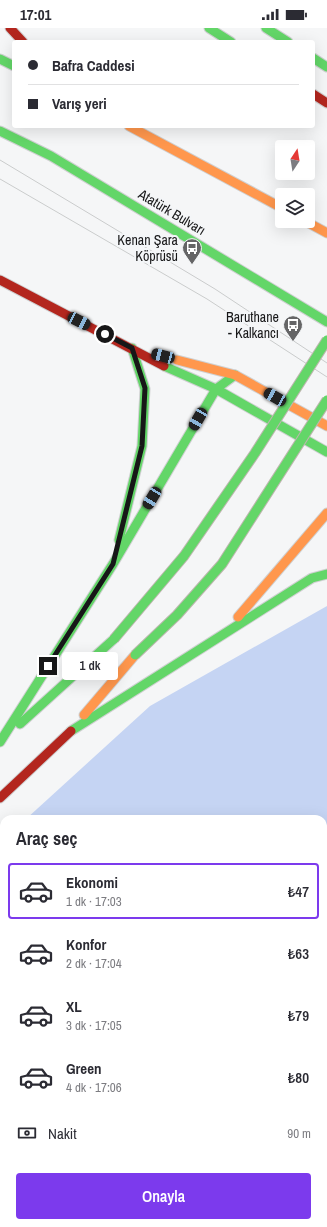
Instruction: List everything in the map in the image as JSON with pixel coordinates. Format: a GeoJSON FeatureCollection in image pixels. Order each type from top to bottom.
{"type":"FeatureCollection","features":[{"type":"Feature","properties":{"kind":"main road"},"geometry":{"type":"LineString","coordinates":[[10,28],[22,40]]}},
{"type":"Feature","properties":{"kind":"main road"},"geometry":{"type":"LineString","coordinates":[[209,28],[228,40]]}},
{"type":"Feature","properties":{"kind":"main road"},"geometry":{"type":"LineString","coordinates":[[266,28],[285,40]]}},
{"type":"Feature","properties":{"kind":"main road"},"geometry":{"type":"LineString","coordinates":[[0,59],[12,65]]}},
{"type":"Feature","properties":{"kind":"main road"},"geometry":{"type":"LineString","coordinates":[[315,59],[327,67]]}},
{"type":"Feature","properties":{"kind":"main road"},"geometry":{"type":"LineString","coordinates":[[315,95],[327,103]]}},
{"type":"Feature","properties":{"kind":"main road"},"geometry":{"type":"LineString","coordinates":[[133,128],[275,204]]}},
{"type":"Feature","properties":{"kind":"main road","name":"Atatürk Bulvarı"},"geometry":{"type":"LineString","coordinates":[[0,131],[51,156],[327,322]]}},
{"type":"Feature","properties":{"kind":"main road"},"geometry":{"type":"LineString","coordinates":[[315,226],[327,233]]}},
{"type":"Feature","properties":{"kind":"main road"},"geometry":{"type":"LineString","coordinates":[[0,280],[168,368],[216,389],[327,452]]}},
{"type":"Feature","properties":{"kind":"main road"},"geometry":{"type":"LineString","coordinates":[[0,742],[114,639],[184,556],[255,453],[327,340]]}},
{"type":"Feature","properties":{"kind":"main road"},"geometry":{"type":"LineString","coordinates":[[132,348],[235,375],[327,426]]}},
{"type":"Feature","properties":{"kind":"main road"},"geometry":{"type":"LineString","coordinates":[[113,564],[142,446],[145,388],[132,348]]}},
{"type":"Feature","properties":{"kind":"main road"},"geometry":{"type":"LineString","coordinates":[[0,742],[113,564],[216,389],[235,375]]}},
{"type":"Feature","properties":{"kind":"main road"},"geometry":{"type":"LineString","coordinates":[[0,798],[71,732],[135,655],[177,615],[222,564],[327,400]]}},
{"type":"Feature","properties":{"kind":"main road"},"geometry":{"type":"LineString","coordinates":[[223,635],[327,513]]}},
{"type":"Feature","properties":{"kind":"main road"},"geometry":{"type":"LineString","coordinates":[[71,732],[312,578],[327,574]]}},
{"type":"Feature","properties":{"kind":"shaded area"},"geometry":{"type":"Polygon","coordinates":[[[327,606],[327,815],[30,815],[150,706],[327,606]]]}},
{"type":"Feature","properties":{"kind":"tram line"},"geometry":{"type":"LineString","coordinates":[[0,160],[215,289],[327,363]]}},
{"type":"Feature","properties":{"kind":"tram line"},"geometry":{"type":"LineString","coordinates":[[0,179],[207,299],[327,377]]}},
{"type":"Feature","properties":{"kind":"traffic: fast"},"geometry":{"type":"LineString","coordinates":[[209,28],[228,40]]}},
{"type":"Feature","properties":{"kind":"traffic: fast"},"geometry":{"type":"LineString","coordinates":[[266,28],[285,40]]}},
{"type":"Feature","properties":{"kind":"traffic: fast"},"geometry":{"type":"LineString","coordinates":[[0,59],[12,65]]}},
{"type":"Feature","properties":{"kind":"traffic: fast"},"geometry":{"type":"LineString","coordinates":[[315,59],[327,67]]}},
{"type":"Feature","properties":{"kind":"traffic: fast"},"geometry":{"type":"LineString","coordinates":[[0,131],[51,156],[327,322]]}},
{"type":"Feature","properties":{"kind":"traffic: fast"},"geometry":{"type":"LineString","coordinates":[[114,639],[184,556],[255,453],[327,340]]}},
{"type":"Feature","properties":{"kind":"traffic: fast"},"geometry":{"type":"LineString","coordinates":[[119,540],[142,446],[145,389],[132,348]]}},
{"type":"Feature","properties":{"kind":"traffic: fast"},"geometry":{"type":"LineString","coordinates":[[164,366],[216,389],[327,452]]}},
{"type":"Feature","properties":{"kind":"traffic: fast"},"geometry":{"type":"LineString","coordinates":[[0,742],[113,564],[216,389],[235,375]]}},
{"type":"Feature","properties":{"kind":"traffic: fast"},"geometry":{"type":"LineString","coordinates":[[135,655],[177,615],[222,564],[327,400]]}},
{"type":"Feature","properties":{"kind":"traffic: fast"},"geometry":{"type":"LineString","coordinates":[[71,731],[312,578],[327,574]]}},
{"type":"Feature","properties":{"kind":"traffic: fast"},"geometry":{"type":"LineString","coordinates":[[20,724],[114,639]]}},
{"type":"Feature","properties":{"kind":"traffic: slow"},"geometry":{"type":"LineString","coordinates":[[133,128],[275,204]]}},
{"type":"Feature","properties":{"kind":"traffic: slow"},"geometry":{"type":"LineString","coordinates":[[315,226],[327,233]]}},
{"type":"Feature","properties":{"kind":"traffic: slow"},"geometry":{"type":"LineString","coordinates":[[177,360],[235,375],[327,426]]}},
{"type":"Feature","properties":{"kind":"traffic: slow"},"geometry":{"type":"LineString","coordinates":[[238,617],[327,513]]}},
{"type":"Feature","properties":{"kind":"traffic: slow"},"geometry":{"type":"LineString","coordinates":[[84,715],[135,655]]}},
{"type":"Feature","properties":{"kind":"traffic: jam"},"geometry":{"type":"LineString","coordinates":[[10,28],[21,40]]}},
{"type":"Feature","properties":{"kind":"traffic: jam"},"geometry":{"type":"LineString","coordinates":[[315,95],[327,103]]}},
{"type":"Feature","properties":{"kind":"traffic: jam"},"geometry":{"type":"LineString","coordinates":[[0,280],[164,366]]}},
{"type":"Feature","properties":{"kind":"traffic: jam"},"geometry":{"type":"LineString","coordinates":[[0,798],[71,731]]}},
{"type":"Feature","properties":{"kind":"place","name":"Kenan Şara Köprüsü"},"geometry":{"type":"Point","coordinates":[192,265]}},
{"type":"Feature","properties":{"kind":"place","name":"Baruthane - Kalkancı"},"geometry":{"type":"Point","coordinates":[293,342]}},
{"type":"Feature","properties":{"kind":"route"},"geometry":{"type":"LineString","coordinates":[[48,666],[113,564],[142,446],[145,388],[132,348],[105,334]]}}]}
